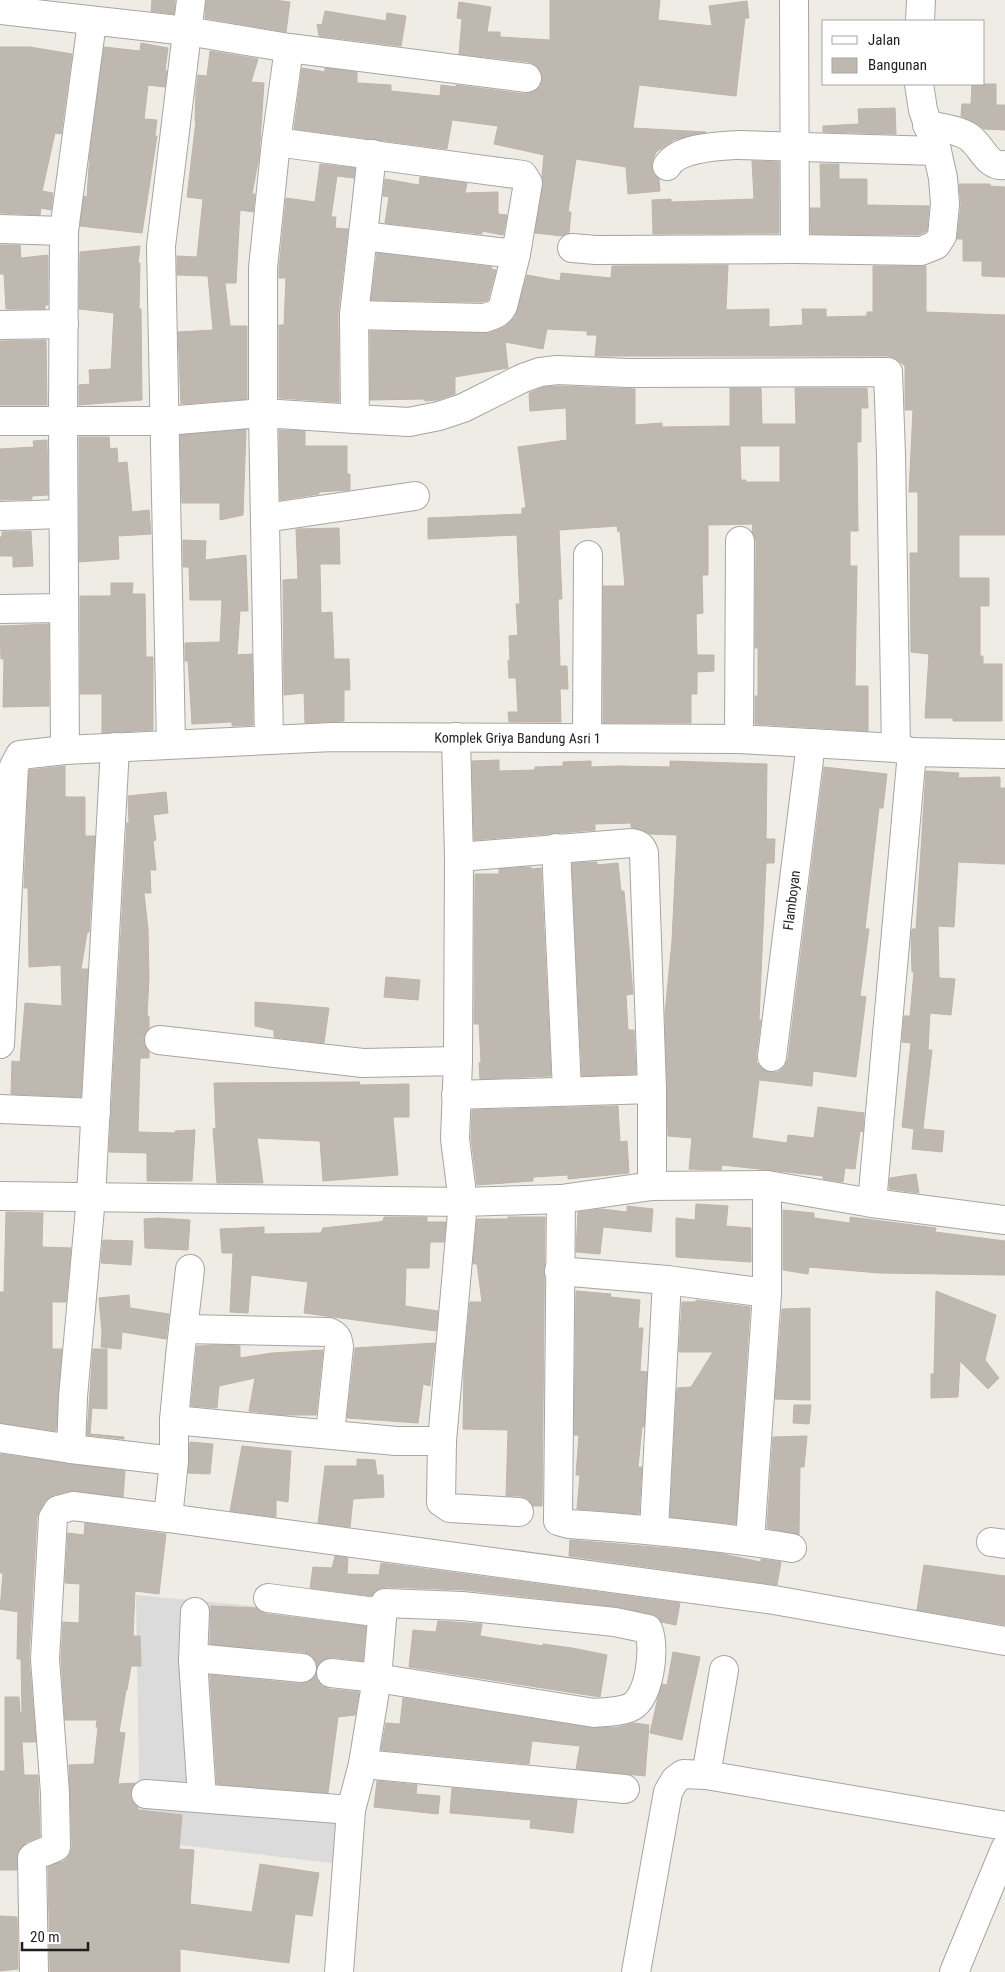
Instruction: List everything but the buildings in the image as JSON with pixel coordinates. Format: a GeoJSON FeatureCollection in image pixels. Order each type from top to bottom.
{"type":"FeatureCollection","features":[{"type":"Feature","properties":{"kind":"street"},"geometry":{"type":"LineString","coordinates":[[171,744],[161,246],[191,0]]}},
{"type":"Feature","properties":{"kind":"street"},"geometry":{"type":"LineString","coordinates":[[794,0],[795,249]]}},
{"type":"Feature","properties":{"kind":"street"},"geometry":{"type":"LineString","coordinates":[[920,20],[921,0]]}},
{"type":"Feature","properties":{"kind":"street"},"geometry":{"type":"LineString","coordinates":[[0,10],[92,22],[187,31],[289,48],[527,78]]}},
{"type":"Feature","properties":{"kind":"street"},"geometry":{"type":"LineString","coordinates":[[65,750],[63,608],[64,231],[92,22]]}},
{"type":"Feature","properties":{"kind":"street"},"geometry":{"type":"LineString","coordinates":[[269,740],[263,413],[263,268],[276,142],[289,48]]}},
{"type":"Feature","properties":{"kind":"street"},"geometry":{"type":"LineString","coordinates":[[572,248],[596,250],[795,249],[921,251],[936,245],[942,236],[945,204],[943,178],[938,151],[927,125],[919,85]]}},
{"type":"Feature","properties":{"kind":"street"},"geometry":{"type":"LineString","coordinates":[[927,125],[969,137],[993,163],[1000,166],[1005,165]]}},
{"type":"Feature","properties":{"kind":"street"},"geometry":{"type":"LineString","coordinates":[[276,142],[523,175],[528,183],[516,254],[500,312],[485,318],[354,315]]}},
{"type":"Feature","properties":{"kind":"street"},"geometry":{"type":"LineString","coordinates":[[667,166],[670,161],[678,156],[714,146],[795,146],[938,151]]}},
{"type":"Feature","properties":{"kind":"street"},"geometry":{"type":"LineString","coordinates":[[356,419],[354,315],[372,154]]}},
{"type":"Feature","properties":{"kind":"street"},"geometry":{"type":"LineString","coordinates":[[0,229],[64,231]]}},
{"type":"Feature","properties":{"kind":"street"},"geometry":{"type":"LineString","coordinates":[[363,236],[516,254]]}},
{"type":"Feature","properties":{"kind":"street"},"geometry":{"type":"LineString","coordinates":[[0,325],[64,324]]}},
{"type":"Feature","properties":{"kind":"street"},"geometry":{"type":"LineString","coordinates":[[0,422],[166,421],[263,413],[409,422],[439,416],[463,408],[523,378],[540,372],[557,370],[629,372],[888,372],[904,750],[872,1203]]}},
{"type":"Feature","properties":{"kind":"street"},"geometry":{"type":"LineString","coordinates":[[265,518],[415,496]]}},
{"type":"Feature","properties":{"kind":"street"},"geometry":{"type":"LineString","coordinates":[[0,516],[63,514]]}},
{"type":"Feature","properties":{"kind":"street"},"geometry":{"type":"LineString","coordinates":[[739,739],[740,541]]}},
{"type":"Feature","properties":{"kind":"street"},"geometry":{"type":"LineString","coordinates":[[587,738],[588,555]]}},
{"type":"Feature","properties":{"kind":"street"},"geometry":{"type":"LineString","coordinates":[[0,609],[63,608]]}},
{"type":"Feature","properties":{"kind":"street"},"geometry":{"type":"LineString","coordinates":[[456,737],[459,858],[458,1061],[455,1139],[463,1202],[442,1441],[441,1502],[450,1508],[519,1512]]}},
{"type":"Feature","properties":{"kind":"street","name":"Komplek Griya Bandung Asri 1"},"geometry":{"type":"LineString","coordinates":[[6,826],[14,766],[20,755],[65,750],[269,740],[456,737],[739,739],[904,750],[1005,754]]}},
{"type":"Feature","properties":{"kind":"street","name":"Flamboyan"},"geometry":{"type":"LineString","coordinates":[[772,1057],[811,743]]}},
{"type":"Feature","properties":{"kind":"street"},"geometry":{"type":"LineString","coordinates":[[71,1449],[74,1388],[91,1197],[115,747]]}},
{"type":"Feature","properties":{"kind":"street"},"geometry":{"type":"LineString","coordinates":[[0,1044],[6,826]]}},
{"type":"Feature","properties":{"kind":"street"},"geometry":{"type":"LineString","coordinates":[[459,858],[556,848],[632,843],[639,844],[642,848],[644,853],[652,1089],[652,1186]]}},
{"type":"Feature","properties":{"kind":"street"},"geometry":{"type":"LineString","coordinates":[[556,848],[567,1090]]}},
{"type":"Feature","properties":{"kind":"street"},"geometry":{"type":"LineString","coordinates":[[159,1040],[363,1063],[458,1061]]}},
{"type":"Feature","properties":{"kind":"street"},"geometry":{"type":"LineString","coordinates":[[456,1096],[567,1090],[652,1089]]}},
{"type":"Feature","properties":{"kind":"street"},"geometry":{"type":"LineString","coordinates":[[0,1109],[96,1113]]}},
{"type":"Feature","properties":{"kind":"street"},"geometry":{"type":"LineString","coordinates":[[750,1541],[767,1292],[767,1185]]}},
{"type":"Feature","properties":{"kind":"street"},"geometry":{"type":"LineString","coordinates":[[0,1196],[463,1202],[561,1198],[652,1186],[767,1185],[872,1203],[1005,1220]]}},
{"type":"Feature","properties":{"kind":"street"},"geometry":{"type":"LineString","coordinates":[[561,1198],[558,1521],[569,1524],[654,1530],[750,1541],[792,1548]]}},
{"type":"Feature","properties":{"kind":"street"},"geometry":{"type":"LineString","coordinates":[[168,1518],[174,1461],[174,1420],[190,1269]]}},
{"type":"Feature","properties":{"kind":"street"},"geometry":{"type":"LineString","coordinates":[[559,1271],[667,1280],[767,1292]]}},
{"type":"Feature","properties":{"kind":"street"},"geometry":{"type":"LineString","coordinates":[[654,1530],[667,1280]]}},
{"type":"Feature","properties":{"kind":"street"},"geometry":{"type":"LineString","coordinates":[[184,1329],[329,1332],[334,1334],[338,1339],[339,1347],[330,1433]]}},
{"type":"Feature","properties":{"kind":"street"},"geometry":{"type":"LineString","coordinates":[[174,1420],[330,1433],[396,1441],[442,1441]]}},
{"type":"Feature","properties":{"kind":"street"},"geometry":{"type":"LineString","coordinates":[[0,1438],[71,1449],[174,1461]]}},
{"type":"Feature","properties":{"kind":"street"},"geometry":{"type":"LineString","coordinates":[[34,1972],[32,1858],[56,1846],[55,1793],[45,1660],[53,1518],[58,1510],[73,1506],[774,1600],[1005,1641]]}},
{"type":"Feature","properties":{"kind":"street"},"geometry":{"type":"LineString","coordinates":[[268,1598],[383,1613]]}},
{"type":"Feature","properties":{"kind":"street"},"geometry":{"type":"LineString","coordinates":[[331,1673],[377,1678],[594,1713],[629,1709],[639,1702],[646,1685],[650,1668],[651,1636],[648,1629],[615,1622],[462,1606],[388,1602],[383,1607],[377,1678],[363,1764],[351,1810],[339,1972]]}},
{"type":"Feature","properties":{"kind":"street"},"geometry":{"type":"LineString","coordinates":[[194,1612],[193,1660],[202,1798]]}},
{"type":"Feature","properties":{"kind":"street"},"geometry":{"type":"LineString","coordinates":[[193,1660],[214,1659],[302,1668]]}},
{"type":"Feature","properties":{"kind":"street"},"geometry":{"type":"LineString","coordinates":[[706,1775],[724,1670]]}},
{"type":"Feature","properties":{"kind":"street"},"geometry":{"type":"LineString","coordinates":[[363,1764],[625,1789]]}},
{"type":"Feature","properties":{"kind":"street"},"geometry":{"type":"LineString","coordinates":[[636,1972],[668,1792],[675,1780],[683,1774],[706,1775],[1005,1826]]}},
{"type":"Feature","properties":{"kind":"street"},"geometry":{"type":"LineString","coordinates":[[146,1794],[351,1810]]}},
{"type":"Feature","properties":{"kind":"street"},"geometry":{"type":"LineString","coordinates":[[954,1972],[1005,1849]]}},
{"type":"Feature","properties":{"kind":"shaded area"},"geometry":{"type":"Polygon","coordinates":[[[136,1595],[316,1612],[293,1790],[342,1798],[338,1864],[140,1840],[136,1595]]]}}]}
